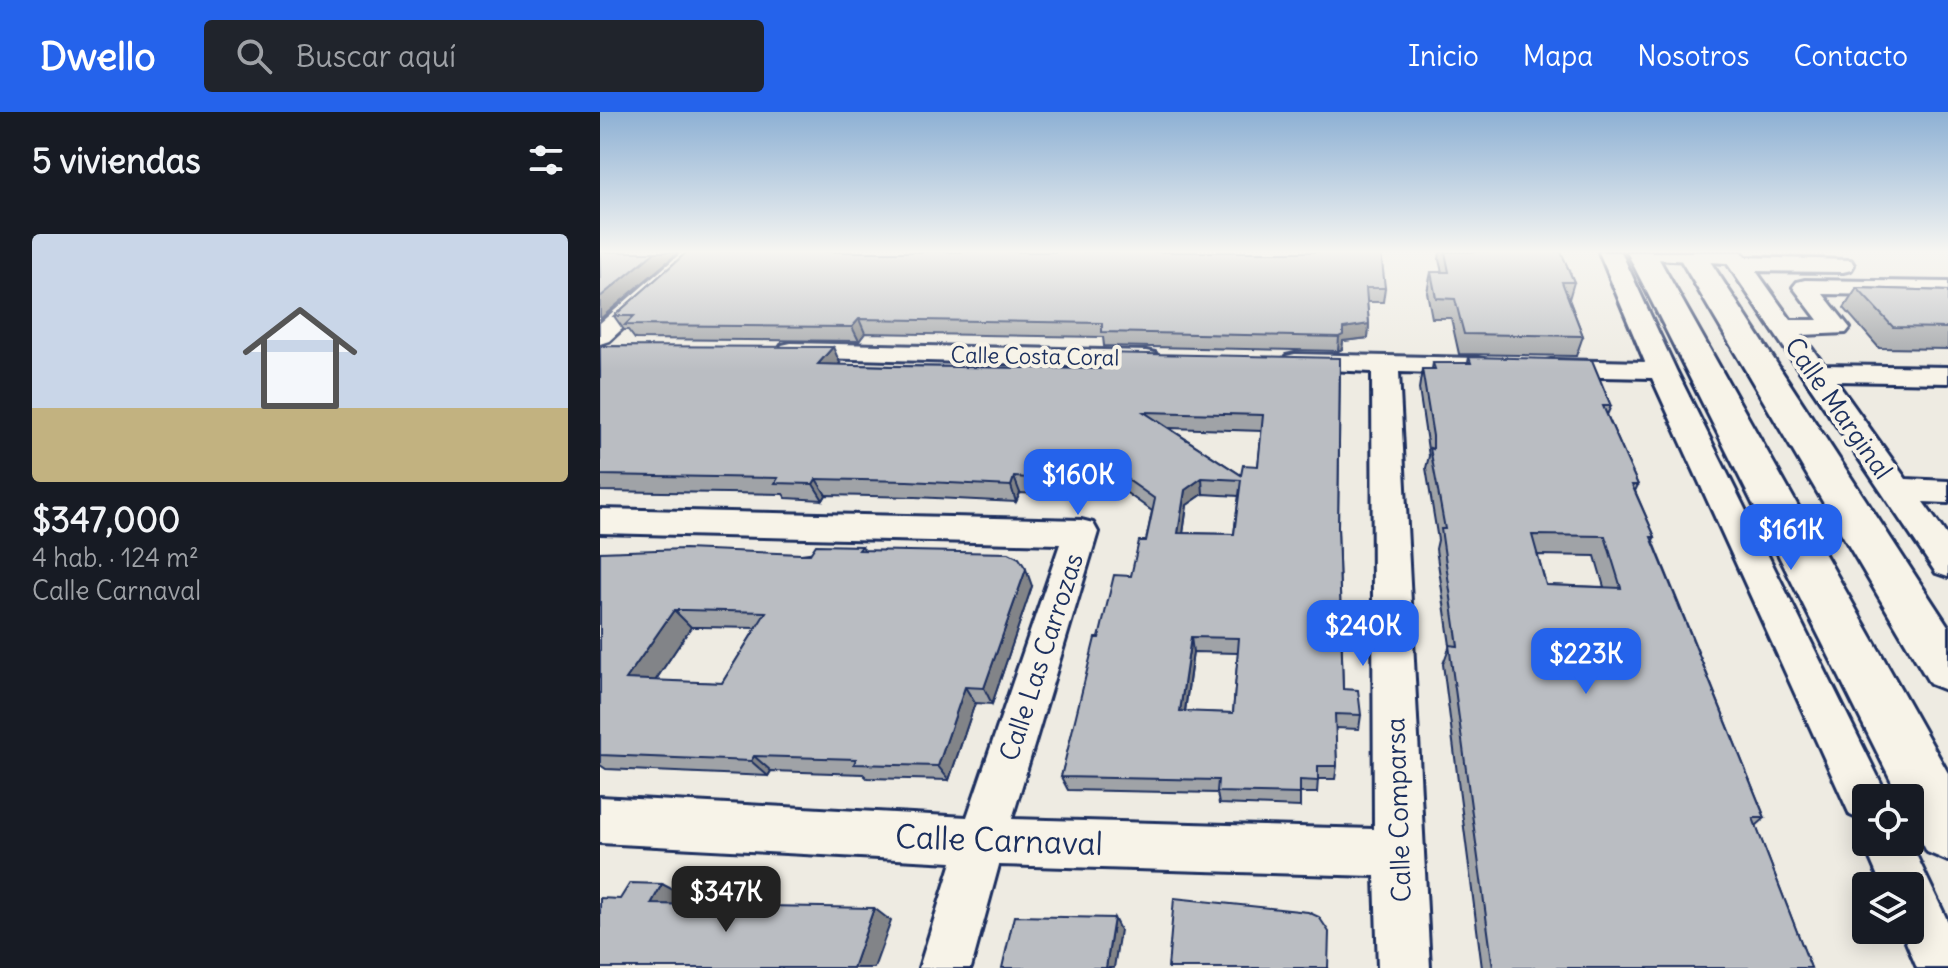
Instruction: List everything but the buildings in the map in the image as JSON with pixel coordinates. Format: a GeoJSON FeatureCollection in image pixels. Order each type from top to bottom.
{"type":"FeatureCollection","features":[{"type":"Feature","properties":{"kind":"highway"},"geometry":{"type":"LineString","coordinates":[[1662,292],[1948,831]]}},
{"type":"Feature","properties":{"kind":"highway"},"geometry":{"type":"LineString","coordinates":[[1705,292],[1948,669]]}},
{"type":"Feature","properties":{"kind":"street"},"geometry":{"type":"LineString","coordinates":[[600,336],[650,292]]}},
{"type":"Feature","properties":{"kind":"street"},"geometry":{"type":"LineString","coordinates":[[1628,292],[1858,784]]}},
{"type":"Feature","properties":{"kind":"street","name":"Calle Marginal"},"geometry":{"type":"LineString","coordinates":[[1759,292],[1948,564]]}},
{"type":"Feature","properties":{"kind":"street"},"geometry":{"type":"LineString","coordinates":[[1783,327],[1837,328],[1809,292]]}},
{"type":"Feature","properties":{"kind":"street"},"geometry":{"type":"LineString","coordinates":[[600,350],[630,350]]}},
{"type":"Feature","properties":{"kind":"street","name":"Calle Costa Coral"},"geometry":{"type":"LineString","coordinates":[[767,351],[1170,359]]}},
{"type":"Feature","properties":{"kind":"street"},"geometry":{"type":"LineString","coordinates":[[1262,362],[1662,370]]}},
{"type":"Feature","properties":{"kind":"street","name":"Calle Comparsa"},"geometry":{"type":"LineString","coordinates":[[1385,365],[1404,968]]}},
{"type":"Feature","properties":{"kind":"street"},"geometry":{"type":"LineString","coordinates":[[1815,373],[1948,375]]}},
{"type":"Feature","properties":{"kind":"street"},"geometry":{"type":"LineString","coordinates":[[1896,490],[1948,492]]}},
{"type":"Feature","properties":{"kind":"street","name":"Calle Las Carrozas"},"geometry":{"type":"LineString","coordinates":[[600,521],[1081,532],[982,841],[945,968]]}},
{"type":"Feature","properties":{"kind":"street","name":"Calle Carnaval"},"geometry":{"type":"LineString","coordinates":[[600,820],[982,841],[1398,853]]}},
{"type":"Feature","properties":{"kind":"street"},"geometry":{"type":"LineString","coordinates":[[1924,926],[1943,968]]}}]}
